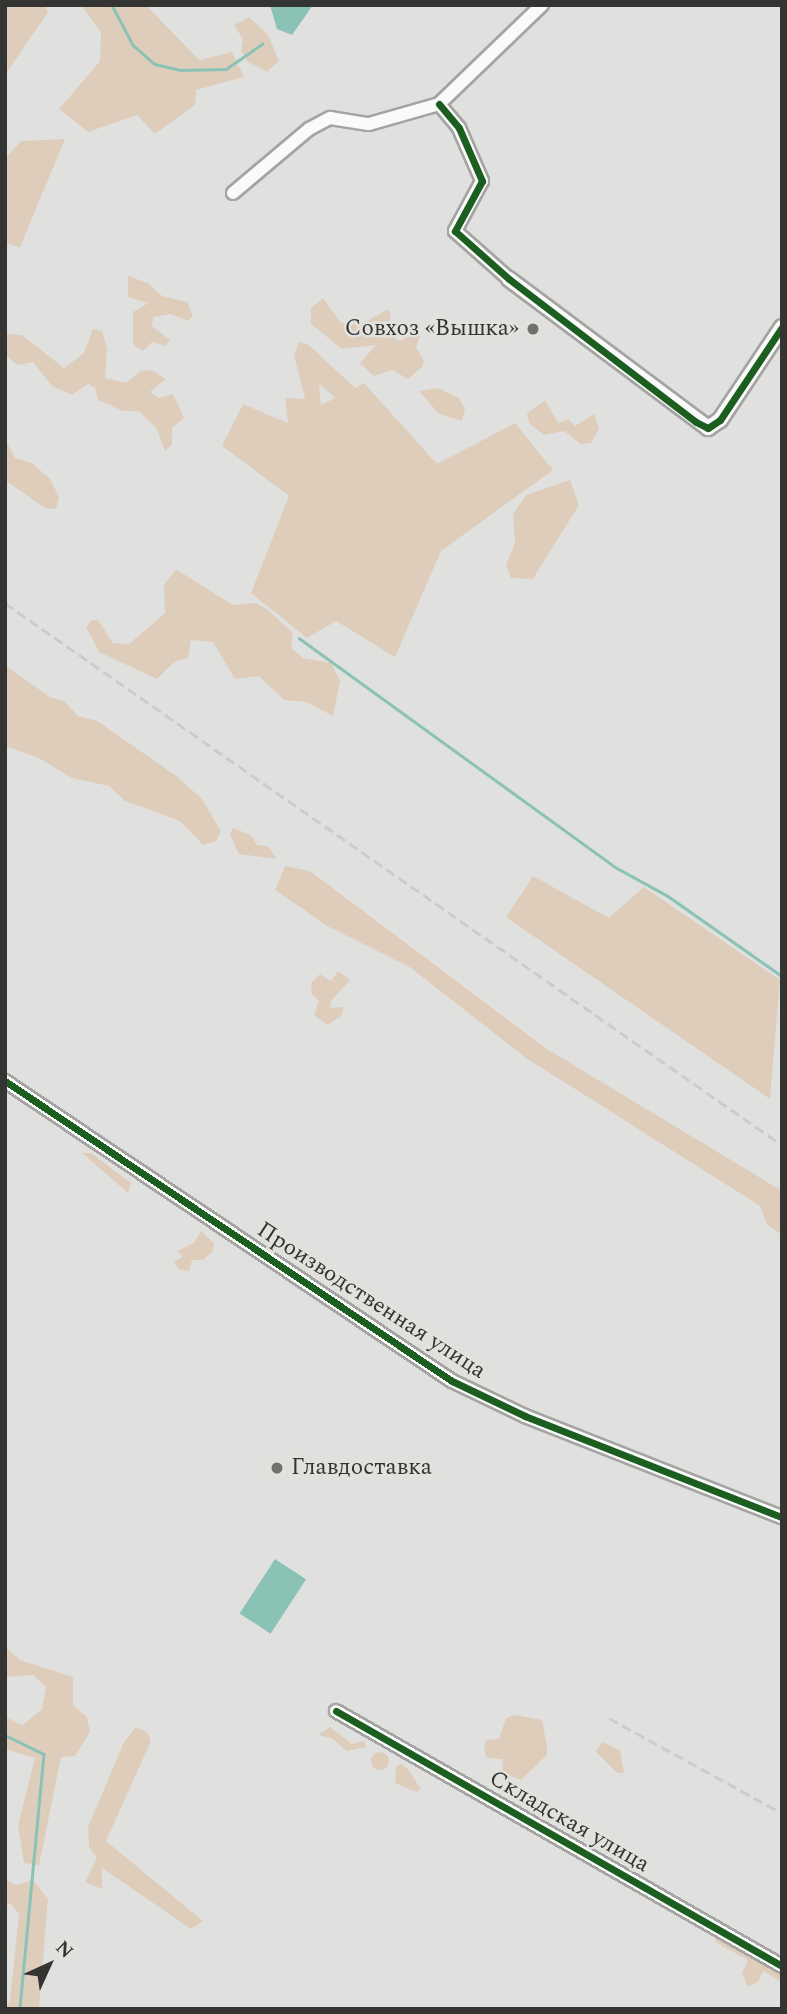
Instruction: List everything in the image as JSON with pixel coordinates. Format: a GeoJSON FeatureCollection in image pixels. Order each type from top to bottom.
{"type":"FeatureCollection","features":[{"type":"Feature","properties":{"kind":"street"},"geometry":{"type":"LineString","coordinates":[[233,193],[309,129],[330,118],[369,124],[439,104],[542,5]]}},
{"type":"Feature","properties":{"kind":"street"},"geometry":{"type":"LineString","coordinates":[[439,104],[459,128],[482,181],[455,231],[509,279],[708,428],[720,420],[782,327]]}},
{"type":"Feature","properties":{"kind":"street","name":"Производственная улица"},"geometry":{"type":"LineString","coordinates":[[5,1081],[452,1381],[525,1416],[782,1517]]}},
{"type":"Feature","properties":{"kind":"street","name":"Складская улица"},"geometry":{"type":"LineString","coordinates":[[336,1711],[782,1966]]}},
{"type":"Feature","properties":{"kind":"shaded area"},"geometry":{"type":"Polygon","coordinates":[[[5,5],[45,5],[48,12],[5,75],[5,5]]]}},
{"type":"Feature","properties":{"kind":"shaded area"},"geometry":{"type":"Polygon","coordinates":[[[81,5],[146,5],[199,60],[232,52],[244,77],[196,90],[195,105],[155,134],[137,115],[88,132],[59,109],[100,61],[101,33],[81,5]]]}},
{"type":"Feature","properties":{"kind":"shaded area"},"geometry":{"type":"Polygon","coordinates":[[[270,5],[313,5],[292,35],[277,29],[270,5]]]}},
{"type":"Feature","properties":{"kind":"shaded area"},"geometry":{"type":"Polygon","coordinates":[[[249,17],[268,35],[279,61],[267,72],[248,62],[241,51],[243,39],[234,25],[249,17]]]}},
{"type":"Feature","properties":{"kind":"shaded area"},"geometry":{"type":"Polygon","coordinates":[[[65,139],[20,247],[11,245],[5,240],[5,159],[21,141],[65,139]]]}},
{"type":"Feature","properties":{"kind":"shaded area"},"geometry":{"type":"Polygon","coordinates":[[[128,276],[148,283],[162,296],[187,302],[193,316],[188,321],[171,314],[153,317],[152,326],[170,340],[166,346],[152,342],[143,351],[133,344],[133,312],[148,303],[128,297],[128,276]]]}},
{"type":"Feature","properties":{"kind":"shaded area"},"geometry":{"type":"Polygon","coordinates":[[[323,298],[341,323],[360,325],[388,309],[391,314],[386,333],[399,341],[416,333],[420,336],[416,347],[424,361],[421,368],[408,379],[392,370],[374,376],[360,363],[376,345],[342,349],[311,324],[311,308],[323,298]]]}},
{"type":"Feature","properties":{"kind":"shaded area"},"geometry":{"type":"Polygon","coordinates":[[[93,329],[102,331],[107,349],[105,378],[126,383],[140,371],[152,370],[166,379],[150,392],[159,398],[173,394],[184,418],[172,428],[172,445],[165,451],[157,429],[139,411],[123,411],[98,400],[95,388],[88,384],[72,395],[52,386],[33,362],[18,365],[5,355],[5,334],[22,335],[64,368],[84,353],[93,329]]]}},
{"type":"Feature","properties":{"kind":"shaded area"},"geometry":{"type":"Polygon","coordinates":[[[299,342],[309,345],[355,388],[364,383],[437,464],[515,423],[553,470],[441,551],[395,657],[336,621],[307,638],[251,593],[289,496],[222,446],[243,404],[288,423],[285,398],[305,399],[294,355],[299,342]],[[319,384],[321,405],[335,398],[319,384]]]}},
{"type":"Feature","properties":{"kind":"shaded area"},"geometry":{"type":"Polygon","coordinates":[[[439,388],[459,398],[465,409],[462,421],[439,414],[419,391],[439,388]]]}},
{"type":"Feature","properties":{"kind":"shaded area"},"geometry":{"type":"Polygon","coordinates":[[[545,400],[558,423],[568,419],[575,426],[594,414],[599,429],[591,443],[581,444],[564,431],[544,435],[529,423],[527,413],[545,400]]]}},
{"type":"Feature","properties":{"kind":"shaded area"},"geometry":{"type":"Polygon","coordinates":[[[5,439],[15,458],[32,463],[50,479],[59,497],[56,509],[45,508],[5,480],[5,439]]]}},
{"type":"Feature","properties":{"kind":"shaded area"},"geometry":{"type":"Polygon","coordinates":[[[570,480],[579,505],[533,579],[511,578],[506,565],[515,543],[513,514],[526,495],[570,480]]]}},
{"type":"Feature","properties":{"kind":"shaded area"},"geometry":{"type":"Polygon","coordinates":[[[176,569],[233,605],[256,603],[268,610],[293,633],[291,648],[303,658],[331,663],[340,681],[333,716],[306,702],[284,700],[259,676],[235,679],[213,642],[191,640],[188,658],[174,662],[157,679],[99,652],[86,627],[92,620],[98,620],[113,643],[129,644],[165,613],[164,585],[176,569]]]}},
{"type":"Feature","properties":{"kind":"shaded area"},"geometry":{"type":"Polygon","coordinates":[[[5,665],[50,697],[64,701],[78,716],[97,721],[175,775],[201,798],[221,831],[216,841],[203,845],[180,821],[125,801],[109,786],[72,778],[39,758],[5,746],[5,665]]]}},
{"type":"Feature","properties":{"kind":"shaded area"},"geometry":{"type":"Polygon","coordinates":[[[233,828],[251,835],[257,845],[268,846],[277,859],[239,854],[230,835],[233,828]]]}},
{"type":"Feature","properties":{"kind":"shaded area"},"geometry":{"type":"Polygon","coordinates":[[[285,866],[310,871],[547,1049],[782,1191],[782,1235],[767,1225],[760,1206],[526,1058],[411,968],[329,927],[275,890],[285,866]]]}},
{"type":"Feature","properties":{"kind":"shaded area"},"geometry":{"type":"Polygon","coordinates":[[[533,876],[609,918],[644,887],[780,980],[770,1099],[506,917],[533,876]]]}},
{"type":"Feature","properties":{"kind":"shaded area"},"geometry":{"type":"Polygon","coordinates":[[[338,971],[350,980],[331,1001],[330,1008],[344,1007],[341,1016],[327,1025],[314,1015],[319,1001],[312,994],[311,983],[320,974],[331,981],[338,971]]]}},
{"type":"Feature","properties":{"kind":"shaded area"},"geometry":{"type":"Polygon","coordinates":[[[82,1153],[91,1153],[131,1183],[128,1193],[82,1153]]]}},
{"type":"Feature","properties":{"kind":"shaded area"},"geometry":{"type":"Polygon","coordinates":[[[201,1231],[214,1243],[213,1251],[203,1260],[192,1260],[189,1271],[180,1270],[173,1262],[183,1257],[177,1251],[194,1243],[201,1231]]]}},
{"type":"Feature","properties":{"kind":"shaded area"},"geometry":{"type":"Polygon","coordinates":[[[275,1559],[306,1579],[271,1634],[240,1614],[275,1559]]]}},
{"type":"Feature","properties":{"kind":"shaded area"},"geometry":{"type":"Polygon","coordinates":[[[5,1647],[20,1660],[73,1677],[73,1705],[87,1717],[90,1732],[75,1756],[61,1757],[39,1865],[24,1863],[18,1825],[35,1758],[5,1749],[5,1717],[23,1725],[42,1709],[46,1687],[33,1675],[5,1677],[5,1647]]]}},
{"type":"Feature","properties":{"kind":"shaded area"},"geometry":{"type":"Polygon","coordinates":[[[515,1715],[542,1720],[547,1747],[547,1755],[521,1780],[502,1773],[503,1759],[487,1758],[484,1750],[486,1740],[499,1739],[506,1718],[515,1715]]]}},
{"type":"Feature","properties":{"kind":"shaded area"},"geometry":{"type":"Polygon","coordinates":[[[136,1727],[147,1732],[151,1741],[106,1841],[203,1921],[191,1929],[102,1868],[102,1889],[85,1882],[97,1858],[89,1847],[88,1827],[124,1742],[136,1727]]]}},
{"type":"Feature","properties":{"kind":"shaded area"},"geometry":{"type":"Polygon","coordinates":[[[330,1727],[352,1744],[364,1741],[366,1747],[347,1751],[331,1738],[318,1735],[330,1727]]]}},
{"type":"Feature","properties":{"kind":"shaded area"},"geometry":{"type":"Polygon","coordinates":[[[602,1742],[620,1750],[624,1773],[617,1773],[596,1752],[602,1742]]]}},
{"type":"Feature","properties":{"kind":"shaded area"},"geometry":{"type":"Polygon","coordinates":[[[380,1752],[386,1755],[389,1761],[386,1767],[380,1770],[374,1767],[371,1761],[374,1755],[380,1752]]]}},
{"type":"Feature","properties":{"kind":"shaded area"},"geometry":{"type":"Polygon","coordinates":[[[401,1764],[407,1768],[421,1789],[416,1792],[395,1783],[396,1767],[401,1764]]]}},
{"type":"Feature","properties":{"kind":"shaded area"},"geometry":{"type":"Polygon","coordinates":[[[5,1879],[16,1885],[33,1880],[48,1899],[39,2009],[5,2009],[10,2000],[19,1914],[10,1903],[5,1907],[5,1879]]]}},
{"type":"Feature","properties":{"kind":"shaded area"},"geometry":{"type":"Polygon","coordinates":[[[716,1937],[782,1971],[782,1982],[763,1971],[758,1982],[748,1987],[742,1973],[748,1960],[715,1942],[716,1937]]]}},
{"type":"Feature","properties":{"kind":"waterway"},"geometry":{"type":"LineString","coordinates":[[112,5],[133,45],[155,64],[180,70],[226,69],[262,44]]}},
{"type":"Feature","properties":{"kind":"waterway"},"geometry":{"type":"LineString","coordinates":[[299,638],[617,868],[668,896],[782,976]]}},
{"type":"Feature","properties":{"kind":"waterway"},"geometry":{"type":"LineString","coordinates":[[5,1735],[44,1754],[20,2009]]}},
{"type":"Feature","properties":{"kind":"railway"},"geometry":{"type":"LineString","coordinates":[[5,603],[782,1145]]}},
{"type":"Feature","properties":{"kind":"railway"},"geometry":{"type":"LineString","coordinates":[[609,1718],[782,1813]]}},
{"type":"Feature","properties":{"kind":"cycle path"},"geometry":{"type":"LineString","coordinates":[[439,104],[459,128],[482,181],[455,231],[509,279],[696,422],[708,428],[720,420],[782,327]]}},
{"type":"Feature","properties":{"kind":"cycle path"},"geometry":{"type":"LineString","coordinates":[[5,1081],[452,1381],[525,1416],[782,1517]]}},
{"type":"Feature","properties":{"kind":"cycle path"},"geometry":{"type":"LineString","coordinates":[[336,1711],[782,1966]]}},
{"type":"Feature","properties":{"kind":"place","name":"Совхоз «Вышка»"},"geometry":{"type":"Point","coordinates":[533,329]}},
{"type":"Feature","properties":{"kind":"place","name":"Главдоставка"},"geometry":{"type":"Point","coordinates":[277,1468]}}]}
